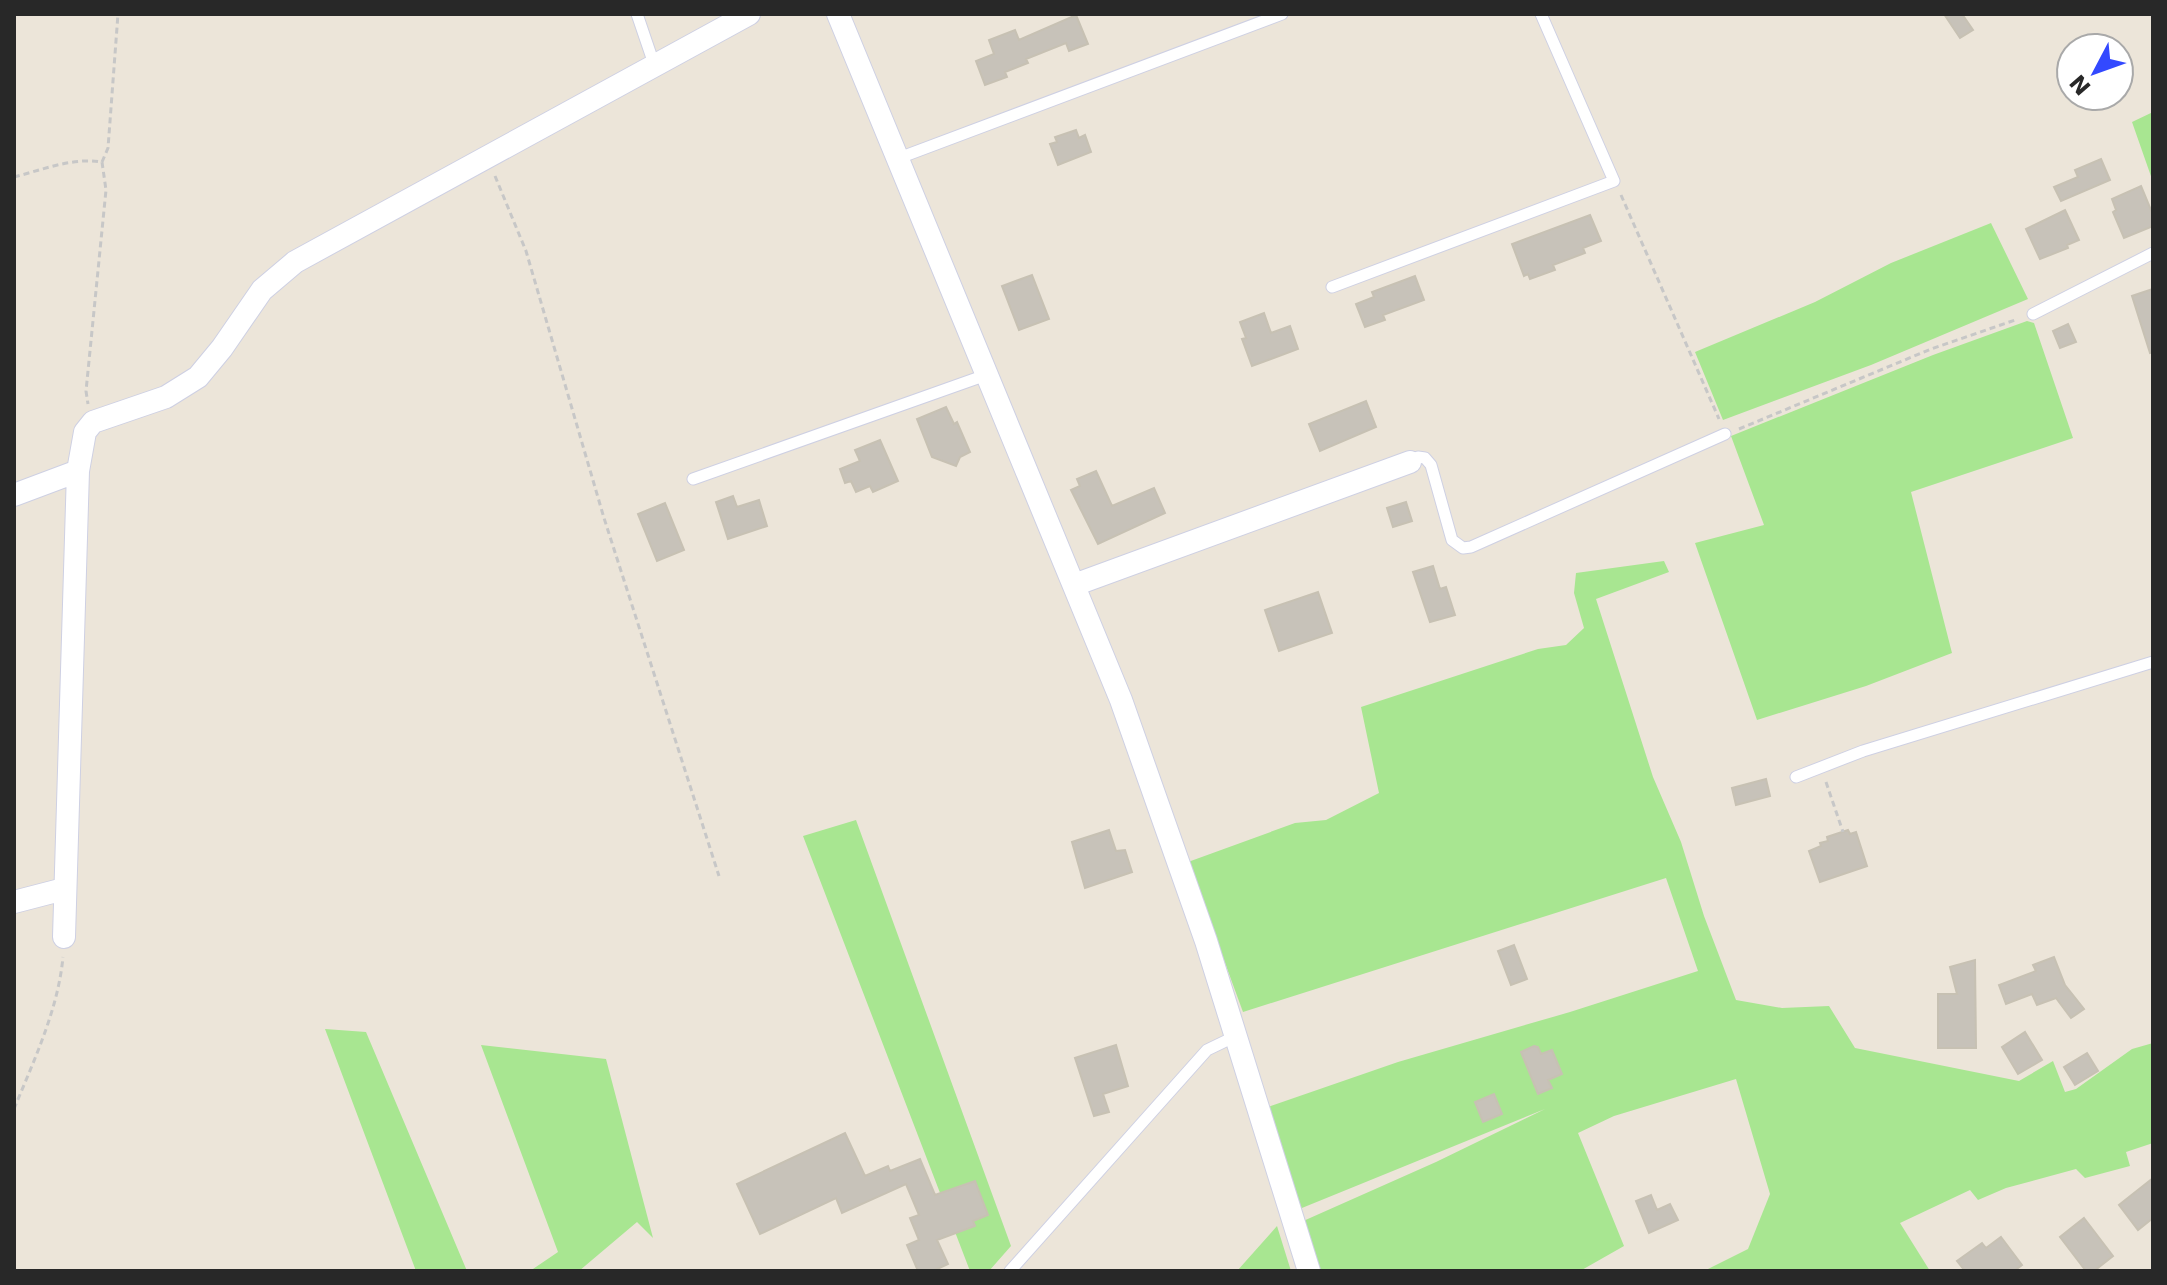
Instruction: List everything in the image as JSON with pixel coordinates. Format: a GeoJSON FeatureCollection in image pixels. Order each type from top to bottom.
{"type":"FeatureCollection","features":[{"type":"Feature","properties":{"kind":"street"},"geometry":{"type":"LineString","coordinates":[[64,937],[78,471],[85,432],[93,422],[183,388],[207,369],[249,306],[276,276],[319,249],[749,14]]}},
{"type":"Feature","properties":{"kind":"street"},"geometry":{"type":"LineString","coordinates":[[838,14],[1140,752],[1236,1036],[1309,1271]]}},
{"type":"Feature","properties":{"kind":"street"},"geometry":{"type":"LineString","coordinates":[[1074,585],[1410,462]]}},
{"type":"Feature","properties":{"kind":"street"},"geometry":{"type":"LineString","coordinates":[[14,495],[78,471]]}},
{"type":"Feature","properties":{"kind":"street"},"geometry":{"type":"LineString","coordinates":[[14,902],[64,889]]}},
{"type":"Feature","properties":{"kind":"lane"},"geometry":{"type":"LineString","coordinates":[[637,14],[654,64]]}},
{"type":"Feature","properties":{"kind":"lane"},"geometry":{"type":"LineString","coordinates":[[899,158],[1282,14]]}},
{"type":"Feature","properties":{"kind":"lane"},"geometry":{"type":"LineString","coordinates":[[1332,287],[1614,181],[1541,14]]}},
{"type":"Feature","properties":{"kind":"lane"},"geometry":{"type":"LineString","coordinates":[[2033,314],[2153,253]]}},
{"type":"Feature","properties":{"kind":"lane"},"geometry":{"type":"LineString","coordinates":[[693,479],[986,375]]}},
{"type":"Feature","properties":{"kind":"lane"},"geometry":{"type":"LineString","coordinates":[[1410,462],[1418,457],[1425,458],[1431,465],[1452,540],[1463,548],[1725,434]]}},
{"type":"Feature","properties":{"kind":"lane"},"geometry":{"type":"LineString","coordinates":[[1796,777],[1821,766],[2153,662]]}},
{"type":"Feature","properties":{"kind":"lane"},"geometry":{"type":"LineString","coordinates":[[1010,1271],[1207,1050],[1236,1036]]}},
{"type":"Feature","properties":{"kind":"path"},"geometry":{"type":"LineString","coordinates":[[93,422],[86,391],[106,190],[102,162],[108,148],[118,14]]}},
{"type":"Feature","properties":{"kind":"path"},"geometry":{"type":"LineString","coordinates":[[487,157],[526,251],[604,518],[719,876]]}},
{"type":"Feature","properties":{"kind":"path"},"geometry":{"type":"LineString","coordinates":[[14,177],[73,162],[102,162]]}},
{"type":"Feature","properties":{"kind":"path"},"geometry":{"type":"LineString","coordinates":[[1614,181],[1725,434],[1931,349],[2033,314]]}},
{"type":"Feature","properties":{"kind":"path"},"geometry":{"type":"LineString","coordinates":[[1821,766],[1843,832]]}},
{"type":"Feature","properties":{"kind":"path"},"geometry":{"type":"LineString","coordinates":[[14,1109],[48,1023],[62,968],[64,937]]}},
{"type":"Feature","properties":{"kind":"green space"},"geometry":{"type":"Polygon","coordinates":[[[2153,112],[2153,182],[2132,122],[2153,112]]]}},
{"type":"Feature","properties":{"kind":"green space"},"geometry":{"type":"Polygon","coordinates":[[[1991,223],[2028,299],[1871,365],[1723,420],[1695,352],[1815,302],[1891,263],[1991,223]]]}},
{"type":"Feature","properties":{"kind":"green space"},"geometry":{"type":"Polygon","coordinates":[[[2027,321],[2034,323],[2073,438],[1911,492],[1952,653],[1866,686],[1757,720],[1695,543],[1764,525],[1731,436],[2027,321]]]}},
{"type":"Feature","properties":{"kind":"green space"},"geometry":{"type":"Polygon","coordinates":[[[1664,561],[1669,572],[1596,599],[1653,777],[1681,842],[1704,916],[1736,1000],[1782,1008],[1829,1006],[1855,1048],[2019,1081],[2053,1061],[2065,1092],[2076,1089],[2132,1049],[2153,1043],[2153,1143],[2126,1152],[2130,1166],[2085,1178],[2076,1169],[2006,1188],[1978,1200],[1970,1190],[1900,1223],[1930,1271],[1704,1271],[1748,1249],[1770,1194],[1736,1079],[1614,1116],[1578,1133],[1624,1246],[1580,1271],[1316,1271],[1301,1222],[1545,1109],[1297,1210],[1268,1107],[1398,1062],[1698,971],[1666,878],[1243,1012],[1188,862],[1295,823],[1326,820],[1379,793],[1361,707],[1538,649],[1566,645],[1584,628],[1574,593],[1576,573],[1664,561]]]}},
{"type":"Feature","properties":{"kind":"green space"},"geometry":{"type":"Polygon","coordinates":[[[856,820],[1011,1246],[989,1271],[970,1271],[803,836],[856,820]]]}},
{"type":"Feature","properties":{"kind":"green space"},"geometry":{"type":"Polygon","coordinates":[[[325,1029],[366,1032],[467,1271],[416,1271],[325,1029]]]}},
{"type":"Feature","properties":{"kind":"green space"},"geometry":{"type":"Polygon","coordinates":[[[481,1045],[606,1059],[653,1238],[637,1222],[579,1271],[530,1271],[558,1252],[481,1045]]]}},
{"type":"Feature","properties":{"kind":"green space"},"geometry":{"type":"Polygon","coordinates":[[[1277,1226],[1291,1271],[1237,1271],[1277,1226]]]}},
{"type":"Feature","properties":{"kind":"building"},"geometry":{"type":"Polygon","coordinates":[[[1944,14],[1962,14],[1973,30],[1960,38],[1944,14]]]}},
{"type":"Feature","properties":{"kind":"building"},"geometry":{"type":"Polygon","coordinates":[[[1076,15],[1088,44],[1069,51],[1066,43],[1026,59],[1028,63],[1005,72],[1007,77],[985,85],[976,61],[994,54],[989,40],[1015,30],[1019,40],[1076,15]]]}},
{"type":"Feature","properties":{"kind":"building"},"geometry":{"type":"Polygon","coordinates":[[[1076,130],[1079,138],[1085,135],[1091,152],[1058,165],[1050,144],[1057,142],[1055,137],[1076,130]]]}},
{"type":"Feature","properties":{"kind":"building"},"geometry":{"type":"Polygon","coordinates":[[[2101,159],[2110,180],[2061,201],[2054,187],[2078,177],[2075,170],[2101,159]]]}},
{"type":"Feature","properties":{"kind":"building"},"geometry":{"type":"Polygon","coordinates":[[[2141,186],[2153,215],[2153,226],[2124,238],[2113,212],[2116,210],[2112,199],[2141,186]]]}},
{"type":"Feature","properties":{"kind":"building"},"geometry":{"type":"Polygon","coordinates":[[[2065,210],[2079,240],[2040,259],[2026,229],[2065,210]]]}},
{"type":"Feature","properties":{"kind":"building"},"geometry":{"type":"Polygon","coordinates":[[[1590,215],[1601,241],[1583,248],[1585,253],[1553,265],[1555,270],[1530,279],[1528,274],[1524,276],[1512,244],[1590,215]]]}},
{"type":"Feature","properties":{"kind":"building"},"geometry":{"type":"Polygon","coordinates":[[[1032,275],[1049,319],[1019,330],[1002,286],[1032,275]]]}},
{"type":"Feature","properties":{"kind":"building"},"geometry":{"type":"Polygon","coordinates":[[[1415,276],[1424,300],[1383,315],[1385,320],[1365,327],[1356,304],[1374,297],[1372,292],[1415,276]]]}},
{"type":"Feature","properties":{"kind":"building"},"geometry":{"type":"Polygon","coordinates":[[[2153,289],[2153,352],[2150,353],[2132,296],[2153,289]]]}},
{"type":"Feature","properties":{"kind":"building"},"geometry":{"type":"Polygon","coordinates":[[[1264,313],[1271,333],[1290,326],[1298,349],[1252,366],[1242,339],[1246,338],[1240,322],[1264,313]]]}},
{"type":"Feature","properties":{"kind":"building"},"geometry":{"type":"Polygon","coordinates":[[[2068,324],[2076,342],[2060,348],[2053,331],[2068,324]]]}},
{"type":"Feature","properties":{"kind":"building"},"geometry":{"type":"Polygon","coordinates":[[[1366,401],[1376,427],[1320,451],[1309,424],[1366,401]]]}},
{"type":"Feature","properties":{"kind":"building"},"geometry":{"type":"Polygon","coordinates":[[[946,407],[954,424],[957,422],[970,452],[960,457],[956,466],[932,457],[917,419],[946,407]]]}},
{"type":"Feature","properties":{"kind":"building"},"geometry":{"type":"Polygon","coordinates":[[[880,440],[898,481],[873,492],[870,486],[856,492],[851,481],[845,483],[840,469],[860,461],[855,450],[880,440]]]}},
{"type":"Feature","properties":{"kind":"building"},"geometry":{"type":"Polygon","coordinates":[[[1096,471],[1112,506],[1154,488],[1165,513],[1098,544],[1071,490],[1080,486],[1077,479],[1096,471]]]}},
{"type":"Feature","properties":{"kind":"building"},"geometry":{"type":"Polygon","coordinates":[[[733,496],[737,507],[759,500],[767,526],[728,539],[716,502],[733,496]]]}},
{"type":"Feature","properties":{"kind":"building"},"geometry":{"type":"Polygon","coordinates":[[[1406,502],[1412,521],[1393,527],[1387,508],[1406,502]]]}},
{"type":"Feature","properties":{"kind":"building"},"geometry":{"type":"Polygon","coordinates":[[[665,503],[684,550],[657,561],[638,514],[665,503]]]}},
{"type":"Feature","properties":{"kind":"building"},"geometry":{"type":"Polygon","coordinates":[[[1433,566],[1440,589],[1446,587],[1455,615],[1430,622],[1413,572],[1433,566]]]}},
{"type":"Feature","properties":{"kind":"building"},"geometry":{"type":"Polygon","coordinates":[[[1318,592],[1332,633],[1279,651],[1265,610],[1318,592]]]}},
{"type":"Feature","properties":{"kind":"building"},"geometry":{"type":"Polygon","coordinates":[[[1766,779],[1770,796],[1736,805],[1732,788],[1766,779]]]}},
{"type":"Feature","properties":{"kind":"building"},"geometry":{"type":"Polygon","coordinates":[[[1109,830],[1116,851],[1125,850],[1132,872],[1085,888],[1072,842],[1109,830]]]}},
{"type":"Feature","properties":{"kind":"building"},"geometry":{"type":"Polygon","coordinates":[[[1848,830],[1850,834],[1856,832],[1867,866],[1820,882],[1809,851],[1828,841],[1827,837],[1848,830]]]}},
{"type":"Feature","properties":{"kind":"building"},"geometry":{"type":"Polygon","coordinates":[[[1514,945],[1527,979],[1511,985],[1498,951],[1514,945]]]}},
{"type":"Feature","properties":{"kind":"building"},"geometry":{"type":"Polygon","coordinates":[[[2054,957],[2065,985],[2084,1009],[2071,1018],[2056,998],[2037,1005],[2032,994],[2006,1004],[1999,985],[2036,971],[2033,965],[2054,957]]]}},
{"type":"Feature","properties":{"kind":"building"},"geometry":{"type":"Polygon","coordinates":[[[1975,960],[1976,1048],[1938,1048],[1938,994],[1957,994],[1950,967],[1975,960]]]}},
{"type":"Feature","properties":{"kind":"building"},"geometry":{"type":"Polygon","coordinates":[[[2025,1032],[2042,1060],[2018,1074],[2002,1047],[2025,1032]]]}},
{"type":"Feature","properties":{"kind":"building"},"geometry":{"type":"Polygon","coordinates":[[[1116,1045],[1128,1086],[1103,1094],[1109,1112],[1094,1116],[1075,1058],[1116,1045]]]}},
{"type":"Feature","properties":{"kind":"building"},"geometry":{"type":"Polygon","coordinates":[[[1534,1046],[1541,1054],[1552,1050],[1562,1074],[1548,1080],[1552,1088],[1538,1094],[1521,1052],[1534,1046]]]}},
{"type":"Feature","properties":{"kind":"building"},"geometry":{"type":"Polygon","coordinates":[[[2087,1053],[2098,1071],[2075,1085],[2064,1067],[2087,1053]]]}},
{"type":"Feature","properties":{"kind":"building"},"geometry":{"type":"Polygon","coordinates":[[[1494,1094],[1502,1114],[1483,1122],[1475,1102],[1494,1094]]]}},
{"type":"Feature","properties":{"kind":"building"},"geometry":{"type":"Polygon","coordinates":[[[845,1133],[865,1176],[888,1166],[890,1171],[920,1159],[935,1195],[975,1181],[988,1215],[973,1221],[975,1226],[937,1240],[948,1264],[933,1271],[918,1271],[907,1245],[919,1240],[910,1218],[919,1215],[906,1184],[842,1213],[836,1198],[760,1234],[737,1184],[845,1133]]]}},
{"type":"Feature","properties":{"kind":"building"},"geometry":{"type":"Polygon","coordinates":[[[2153,1178],[2153,1218],[2138,1230],[2119,1205],[2153,1178]]]}},
{"type":"Feature","properties":{"kind":"building"},"geometry":{"type":"Polygon","coordinates":[[[1651,1195],[1657,1210],[1670,1204],[1678,1220],[1649,1233],[1636,1201],[1651,1195]]]}},
{"type":"Feature","properties":{"kind":"building"},"geometry":{"type":"Polygon","coordinates":[[[2084,1218],[2113,1256],[2094,1271],[2086,1271],[2060,1237],[2084,1218]]]}},
{"type":"Feature","properties":{"kind":"building"},"geometry":{"type":"Polygon","coordinates":[[[2001,1237],[2022,1265],[2014,1271],[1965,1271],[1957,1261],[1982,1243],[1986,1248],[2001,1237]]]}}]}
